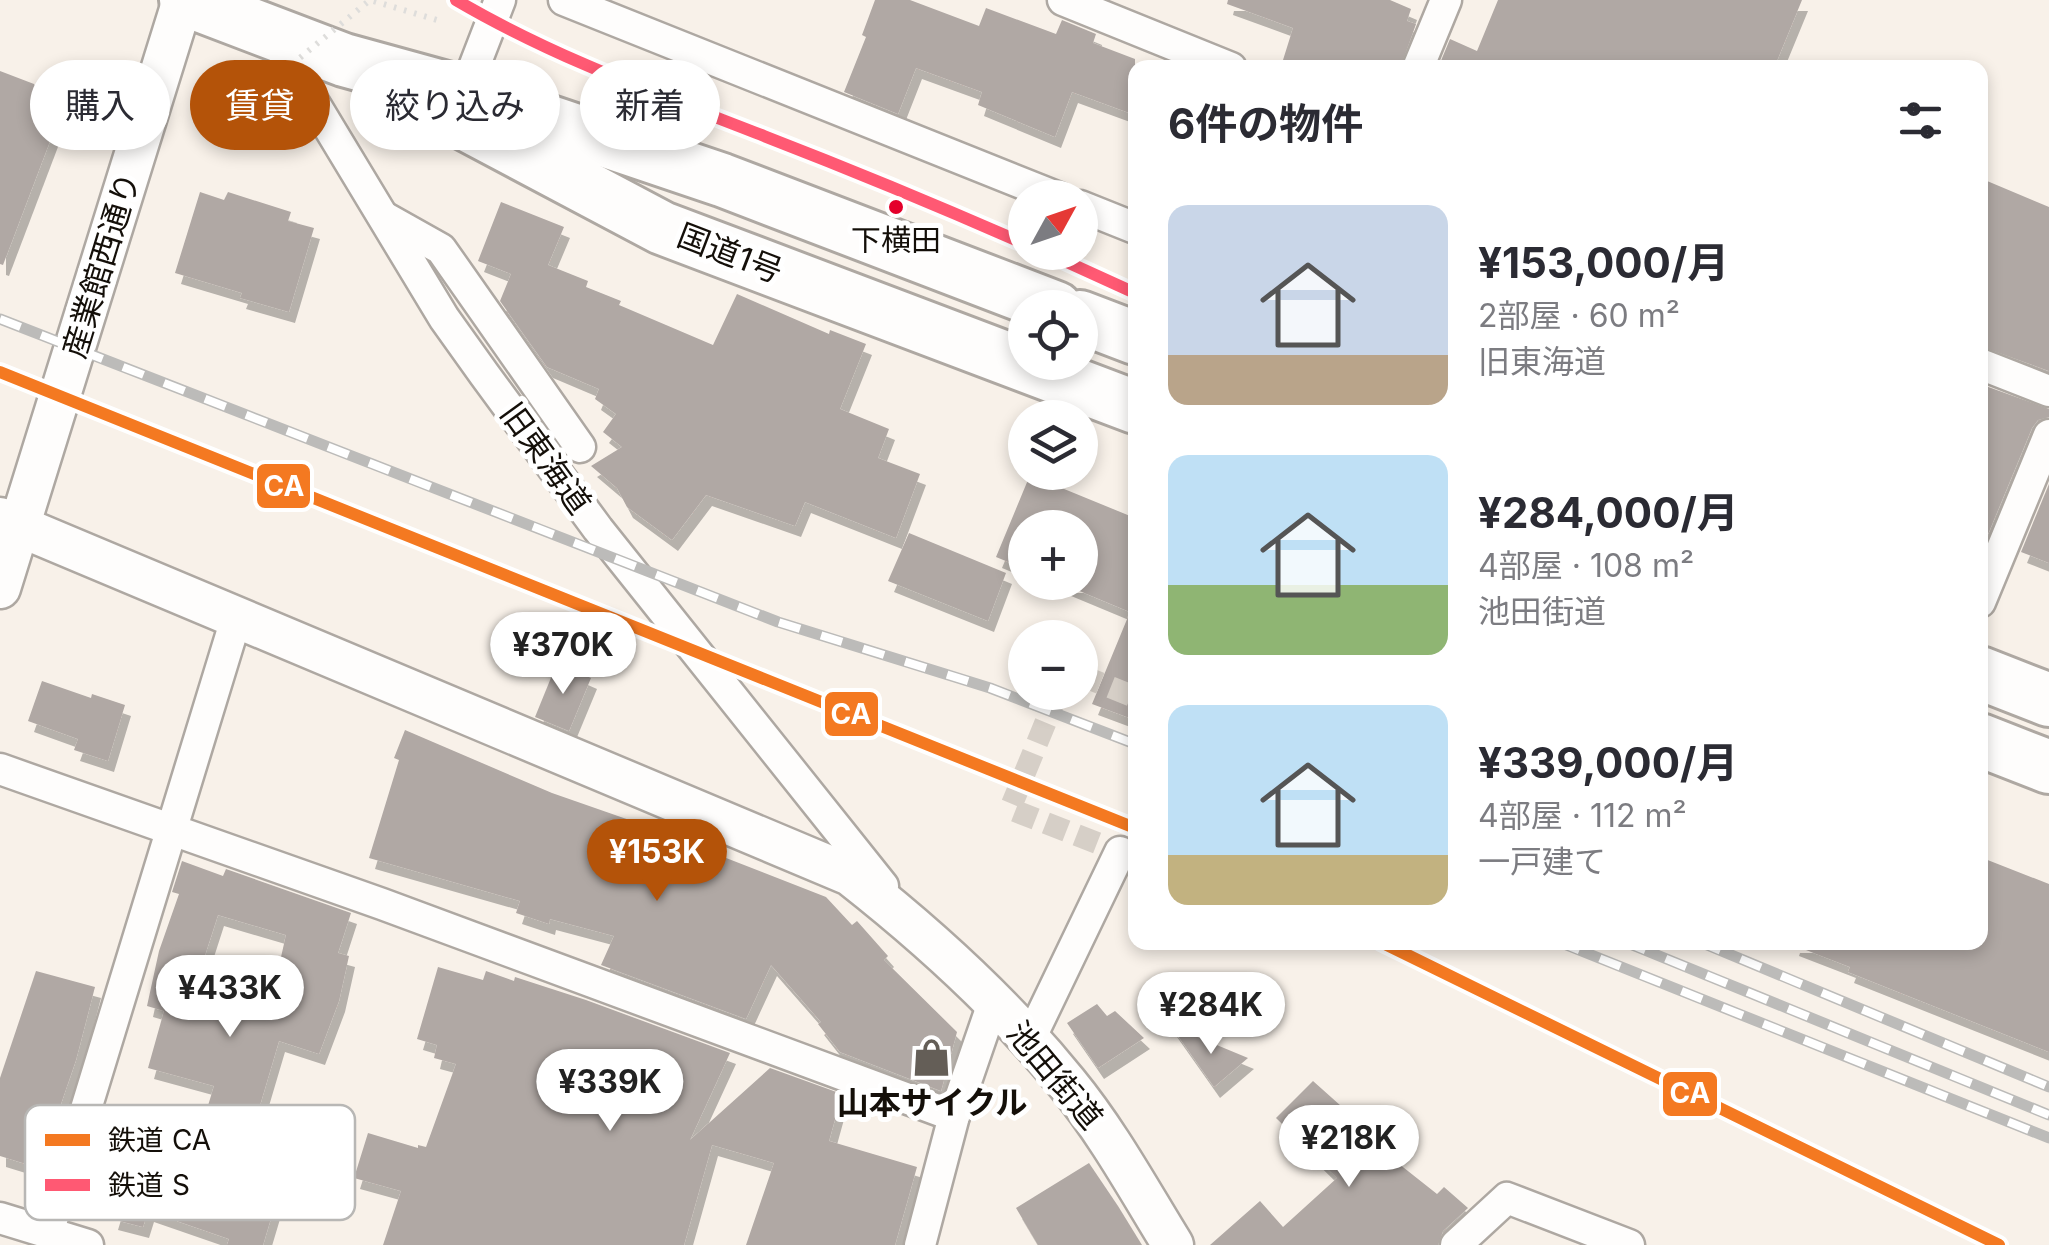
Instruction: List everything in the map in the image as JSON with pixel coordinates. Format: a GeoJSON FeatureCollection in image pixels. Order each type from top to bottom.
{"type":"FeatureCollection","features":[{"type":"Feature","properties":{"kind":"highway","name":"国道1号"},"geometry":{"type":"LineString","coordinates":[[185,0],[259,16],[662,228],[1128,404]]}},
{"type":"Feature","properties":{"kind":"highway","name":"国道1号"},"geometry":{"type":"LineString","coordinates":[[344,60],[350,62]]}},
{"type":"Feature","properties":{"kind":"highway","name":"国道1号"},"geometry":{"type":"LineString","coordinates":[[560,125],[722,180],[1009,290]]}},
{"type":"Feature","properties":{"kind":"highway"},"geometry":{"type":"LineString","coordinates":[[1098,324],[1128,335]]}},
{"type":"Feature","properties":{"kind":"highway"},"geometry":{"type":"LineString","coordinates":[[1988,675],[2049,700]]}},
{"type":"Feature","properties":{"kind":"highway"},"geometry":{"type":"LineString","coordinates":[[1988,743],[2049,767]]}},
{"type":"Feature","properties":{"kind":"street","name":"産業館西通り"},"geometry":{"type":"LineString","coordinates":[[0,588],[10,522],[185,0]]}},
{"type":"Feature","properties":{"kind":"street"},"geometry":{"type":"LineString","coordinates":[[477,60],[500,0]]}},
{"type":"Feature","properties":{"kind":"street"},"geometry":{"type":"LineString","coordinates":[[564,0],[1014,180]]}},
{"type":"Feature","properties":{"kind":"street"},"geometry":{"type":"LineString","coordinates":[[1064,0],[1211,60]]}},
{"type":"Feature","properties":{"kind":"street"},"geometry":{"type":"LineString","coordinates":[[1421,60],[1446,0]]}},
{"type":"Feature","properties":{"kind":"street","name":"旧東海道"},"geometry":{"type":"LineString","coordinates":[[259,16],[444,318],[598,529],[914,925]]}},
{"type":"Feature","properties":{"kind":"street"},"geometry":{"type":"LineString","coordinates":[[1098,213],[1128,225]]}},
{"type":"Feature","properties":{"kind":"street"},"geometry":{"type":"LineString","coordinates":[[383,217],[442,249],[580,447]]}},
{"type":"Feature","properties":{"kind":"street"},"geometry":{"type":"LineString","coordinates":[[1988,367],[2049,391]]}},
{"type":"Feature","properties":{"kind":"street"},"geometry":{"type":"LineString","coordinates":[[1989,562],[2049,435]]}},
{"type":"Feature","properties":{"kind":"street","name":"池田街道"},"geometry":{"type":"LineString","coordinates":[[10,522],[850,875],[914,925],[1030,1039],[1112,1144],[1173,1245]]}},
{"type":"Feature","properties":{"kind":"street"},"geometry":{"type":"LineString","coordinates":[[87,1105],[236,620]]}},
{"type":"Feature","properties":{"kind":"street"},"geometry":{"type":"LineString","coordinates":[[0,769],[171,828],[954,1116]]}},
{"type":"Feature","properties":{"kind":"street"},"geometry":{"type":"LineString","coordinates":[[1030,1039],[1120,852]]}},
{"type":"Feature","properties":{"kind":"street"},"geometry":{"type":"LineString","coordinates":[[920,1245],[954,1116],[993,1002]]}},
{"type":"Feature","properties":{"kind":"street"},"geometry":{"type":"LineString","coordinates":[[1456,1245],[1507,1198],[1629,1245]]}},
{"type":"Feature","properties":{"kind":"street"},"geometry":{"type":"LineString","coordinates":[[0,1218],[88,1245]]}},
{"type":"Feature","properties":{"kind":"street"},"geometry":{"type":"LineString","coordinates":[[48,1233],[52,1220]]}},
{"type":"Feature","properties":{"kind":"path"},"geometry":{"type":"LineString","coordinates":[[297,60],[370,0],[440,22]]}},
{"type":"Feature","properties":{"kind":"building"},"geometry":{"type":"Polygon","coordinates":[[[875,0],[910,0],[979,26],[986,8],[1056,34],[1062,20],[1096,34],[1093,43],[1135,59],[1128,60],[1128,112],[1072,92],[1055,137],[978,105],[982,92],[916,68],[898,114],[844,92],[866,37],[862,35],[875,0]]]}},
{"type":"Feature","properties":{"kind":"building"},"geometry":{"type":"Polygon","coordinates":[[[1228,0],[1390,0],[1411,9],[1407,21],[1416,24],[1403,60],[1283,60],[1293,28],[1227,4],[1228,0]]]}},
{"type":"Feature","properties":{"kind":"building"},"geometry":{"type":"Polygon","coordinates":[[[1498,0],[1802,0],[1777,60],[1441,60],[1450,39],[1477,51],[1498,0]]]}},
{"type":"Feature","properties":{"kind":"building"},"geometry":{"type":"Polygon","coordinates":[[[0,71],[30,82],[30,150],[47,150],[3,265],[0,71]]]}},
{"type":"Feature","properties":{"kind":"building"},"geometry":{"type":"Polygon","coordinates":[[[1988,181],[2049,207],[2049,371],[1988,349],[1988,181]]]}},
{"type":"Feature","properties":{"kind":"building"},"geometry":{"type":"Polygon","coordinates":[[[200,192],[224,200],[228,192],[291,212],[288,221],[314,228],[289,312],[175,273],[200,192]]]}},
{"type":"Feature","properties":{"kind":"building"},"geometry":{"type":"Polygon","coordinates":[[[501,202],[564,227],[548,265],[588,281],[586,287],[621,301],[619,305],[713,345],[737,294],[829,334],[830,330],[866,344],[840,409],[889,429],[878,458],[920,474],[896,538],[805,502],[795,526],[706,495],[672,540],[627,507],[617,488],[591,466],[622,447],[603,432],[616,414],[595,399],[599,389],[547,367],[500,301],[511,274],[478,261],[501,202]]]}},
{"type":"Feature","properties":{"kind":"building"},"geometry":{"type":"Polygon","coordinates":[[[1988,387],[2049,409],[2049,417],[2038,420],[1988,534],[1988,387]]]}},
{"type":"Feature","properties":{"kind":"building"},"geometry":{"type":"Polygon","coordinates":[[[2049,484],[2049,563],[2021,552],[2049,484]]]}},
{"type":"Feature","properties":{"kind":"building"},"geometry":{"type":"Polygon","coordinates":[[[1024,490],[1067,490],[1128,515],[1128,611],[1098,599],[1098,510],[1015,510],[1024,490]]]}},
{"type":"Feature","properties":{"kind":"building"},"geometry":{"type":"Polygon","coordinates":[[[1008,528],[1008,562],[996,557],[1008,528]]]}},
{"type":"Feature","properties":{"kind":"building"},"geometry":{"type":"Polygon","coordinates":[[[909,533],[1006,573],[988,621],[888,581],[909,533]]]}},
{"type":"Feature","properties":{"kind":"building"},"geometry":{"type":"Polygon","coordinates":[[[1128,617],[1128,717],[1098,706],[1098,689],[1128,617]]]}},
{"type":"Feature","properties":{"kind":"building"},"geometry":{"type":"Polygon","coordinates":[[[557,663],[591,678],[569,731],[535,717],[557,663]]]}},
{"type":"Feature","properties":{"kind":"building"},"geometry":{"type":"Polygon","coordinates":[[[42,681],[125,705],[108,761],[74,750],[78,739],[28,721],[42,681]]]}},
{"type":"Feature","properties":{"kind":"building"},"geometry":{"type":"Polygon","coordinates":[[[405,730],[552,793],[724,853],[721,856],[826,897],[852,925],[857,921],[888,956],[884,960],[957,1032],[941,1091],[840,1052],[818,1024],[821,1022],[771,965],[746,1019],[601,965],[614,936],[550,919],[549,924],[516,913],[520,901],[369,858],[399,760],[394,758],[405,730]]]}},
{"type":"Feature","properties":{"kind":"building"},"geometry":{"type":"Polygon","coordinates":[[[1988,860],[2049,884],[2049,1052],[1848,972],[1850,967],[1806,950],[1988,950],[1988,860]]]}},
{"type":"Feature","properties":{"kind":"building"},"geometry":{"type":"Polygon","coordinates":[[[182,861],[223,876],[226,869],[351,913],[338,953],[349,956],[339,1001],[319,1054],[279,1041],[260,1105],[208,1105],[214,1086],[148,1068],[164,1011],[147,1006],[159,951],[179,894],[172,892],[182,861]],[[218,915],[198,977],[205,979],[204,983],[271,1001],[286,935],[218,915]]]}},
{"type":"Feature","properties":{"kind":"building"},"geometry":{"type":"Polygon","coordinates":[[[438,967],[483,980],[486,971],[586,1000],[730,1053],[690,1140],[770,1068],[842,1094],[829,1141],[917,1167],[895,1245],[746,1245],[774,1163],[712,1145],[684,1245],[383,1245],[401,1191],[355,1178],[368,1133],[426,1147],[456,1064],[434,1058],[437,1045],[417,1039],[438,967]]]}},
{"type":"Feature","properties":{"kind":"building"},"geometry":{"type":"Polygon","coordinates":[[[36,971],[95,987],[61,1105],[25,1105],[25,1164],[0,1156],[0,1078],[36,971]]]}},
{"type":"Feature","properties":{"kind":"building"},"geometry":{"type":"Polygon","coordinates":[[[1097,1004],[1107,1016],[1115,1011],[1144,1038],[1098,1068],[1067,1023],[1097,1004]]]}},
{"type":"Feature","properties":{"kind":"building"},"geometry":{"type":"Polygon","coordinates":[[[1171,1026],[1248,1058],[1214,1087],[1171,1026]]]}},
{"type":"Feature","properties":{"kind":"building"},"geometry":{"type":"Polygon","coordinates":[[[1313,1081],[1350,1114],[1345,1119],[1394,1160],[1437,1194],[1444,1187],[1468,1208],[1443,1231],[1438,1245],[1210,1245],[1260,1201],[1283,1227],[1337,1178],[1276,1118],[1313,1081]]]}},
{"type":"Feature","properties":{"kind":"building"},"geometry":{"type":"Polygon","coordinates":[[[1089,1163],[1142,1245],[1038,1245],[1016,1208],[1089,1163]]]}},
{"type":"Feature","properties":{"kind":"building"},"geometry":{"type":"Polygon","coordinates":[[[116,1220],[145,1220],[143,1227],[116,1220]]]}},
{"type":"Feature","properties":{"kind":"building"},"geometry":{"type":"Polygon","coordinates":[[[174,1220],[270,1220],[263,1245],[227,1245],[229,1239],[174,1220]]]}},
{"type":"Feature","properties":{"kind":"tunnel"},"geometry":{"type":"LineString","coordinates":[[1098,682],[1128,694]]}},
{"type":"Feature","properties":{"kind":"tunnel"},"geometry":{"type":"LineString","coordinates":[[1051,710],[1010,809],[1120,852]]}},
{"type":"Feature","properties":{"kind":"railway"},"geometry":{"type":"LineString","coordinates":[[0,319],[778,622],[990,688],[1128,741]]}},
{"type":"Feature","properties":{"kind":"railway"},"geometry":{"type":"LineString","coordinates":[[1579,950],[2049,1138]]}},
{"type":"Feature","properties":{"kind":"railway"},"geometry":{"type":"LineString","coordinates":[[1645,950],[2049,1115]]}},
{"type":"Feature","properties":{"kind":"railway"},"geometry":{"type":"LineString","coordinates":[[1719,950],[2049,1087]]}},
{"type":"Feature","properties":{"kind":"rail line","name":"S"},"geometry":{"type":"LineString","coordinates":[[456,0],[530,40],[607,74],[1008,237]]}},
{"type":"Feature","properties":{"kind":"rail line","name":"S"},"geometry":{"type":"LineString","coordinates":[[1085,270],[1128,290]]}},
{"type":"Feature","properties":{"kind":"rail line","name":"CA"},"geometry":{"type":"LineString","coordinates":[[0,372],[1128,825]]}},
{"type":"Feature","properties":{"kind":"rail line","name":"CA"},"geometry":{"type":"LineString","coordinates":[[1397,950],[1999,1245]]}},
{"type":"Feature","properties":{"kind":"place","name":"下横田"},"geometry":{"type":"Point","coordinates":[896,207]}},
{"type":"Feature","properties":{"kind":"place","name":"山本サイクル"},"geometry":{"type":"Point","coordinates":[932,1057]}}]}
